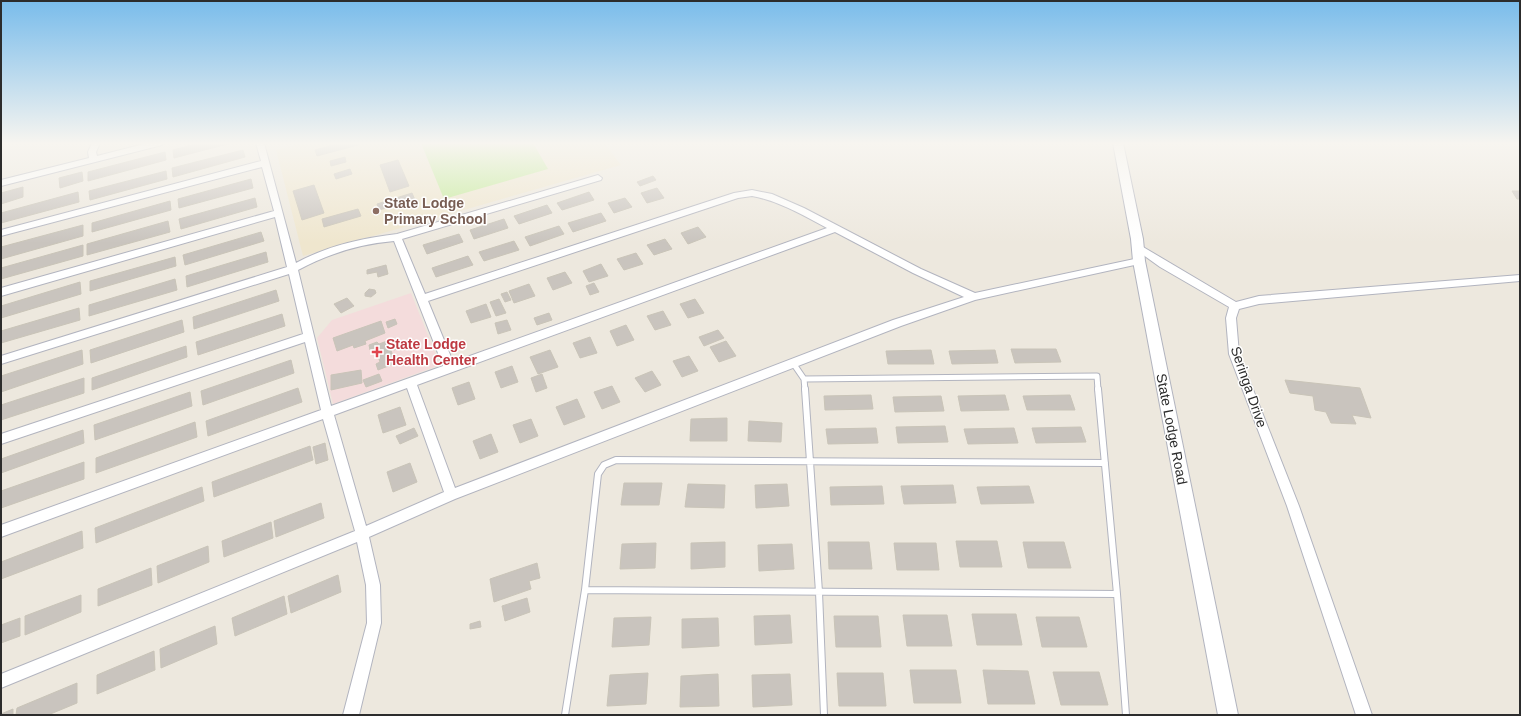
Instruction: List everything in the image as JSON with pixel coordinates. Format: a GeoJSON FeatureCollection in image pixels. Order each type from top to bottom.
{"type":"FeatureCollection","features":[{"type":"Feature","properties":{"kind":"street"},"geometry":{"type":"LineString","coordinates":[[1,183],[28,176]]}},
{"type":"Feature","properties":{"kind":"street"},"geometry":{"type":"LineString","coordinates":[[1,233],[214,176]]}},
{"type":"Feature","properties":{"kind":"street"},"geometry":{"type":"LineString","coordinates":[[269,176],[327,412],[362,534],[373,585],[374,623],[351,715]]}},
{"type":"Feature","properties":{"kind":"street","name":"State Lodge Road"},"geometry":{"type":"LineString","coordinates":[[1125,176],[1137,239],[1138,254],[1228,715]]}},
{"type":"Feature","properties":{"kind":"street"},"geometry":{"type":"LineString","coordinates":[[1,360],[292,269],[309,259],[349,245],[397,237],[598,178]]}},
{"type":"Feature","properties":{"kind":"street"},"geometry":{"type":"LineString","coordinates":[[422,299],[737,195],[752,193],[768,196],[835,228],[917,271],[974,297]]}},
{"type":"Feature","properties":{"kind":"street"},"geometry":{"type":"LineString","coordinates":[[1,292],[279,213]]}},
{"type":"Feature","properties":{"kind":"street"},"geometry":{"type":"LineString","coordinates":[[1,531],[835,228]]}},
{"type":"Feature","properties":{"kind":"street"},"geometry":{"type":"LineString","coordinates":[[397,237],[450,367]]}},
{"type":"Feature","properties":{"kind":"street"},"geometry":{"type":"LineString","coordinates":[[1,681],[362,534],[451,495],[897,323],[974,297],[1138,254],[1182,276],[1235,306],[1259,300],[1520,278]]}},
{"type":"Feature","properties":{"kind":"street","name":"Seringa Drive"},"geometry":{"type":"LineString","coordinates":[[1235,306],[1231,318],[1234,354],[1292,506],[1364,715]]}},
{"type":"Feature","properties":{"kind":"street"},"geometry":{"type":"LineString","coordinates":[[1,439],[309,336]]}},
{"type":"Feature","properties":{"kind":"street"},"geometry":{"type":"LineString","coordinates":[[410,382],[451,495]]}},
{"type":"Feature","properties":{"kind":"lane"},"geometry":{"type":"LineString","coordinates":[[793,363],[804,379],[819,592],[824,715]]}},
{"type":"Feature","properties":{"kind":"lane"},"geometry":{"type":"LineString","coordinates":[[804,379],[1097,376],[1117,594],[1126,715]]}},
{"type":"Feature","properties":{"kind":"lane"},"geometry":{"type":"LineString","coordinates":[[565,715],[585,590],[598,474],[604,465],[616,460],[1105,463]]}},
{"type":"Feature","properties":{"kind":"lane"},"geometry":{"type":"LineString","coordinates":[[585,590],[1117,594]]}},
{"type":"Feature","properties":{"kind":"shaded area"},"geometry":{"type":"Polygon","coordinates":[[[283,176],[581,176],[303,256],[283,176]]]}},
{"type":"Feature","properties":{"kind":"shaded area","name":"State Lodge Health Center"},"geometry":{"type":"Polygon","coordinates":[[[411,293],[440,365],[333,404],[317,338],[332,320],[411,293]]]}},
{"type":"Feature","properties":{"kind":"green space"},"geometry":{"type":"Polygon","coordinates":[[[435,176],[522,176],[444,199],[435,176]]]}},
{"type":"Feature","properties":{"kind":"building"},"geometry":{"type":"Polygon","coordinates":[[[82,176],[83,181],[60,188],[59,178],[82,176]]]}},
{"type":"Feature","properties":{"kind":"building"},"geometry":{"type":"Polygon","coordinates":[[[88,176],[105,176],[88,181],[88,176]]]}},
{"type":"Feature","properties":{"kind":"building"},"geometry":{"type":"Polygon","coordinates":[[[145,176],[167,176],[167,179],[90,200],[89,191],[145,176]]]}},
{"type":"Feature","properties":{"kind":"building"},"geometry":{"type":"Polygon","coordinates":[[[335,176],[344,176],[336,179],[335,176]]]}},
{"type":"Feature","properties":{"kind":"building"},"geometry":{"type":"Polygon","coordinates":[[[384,176],[405,176],[409,186],[390,192],[384,176]]]}},
{"type":"Feature","properties":{"kind":"building"},"geometry":{"type":"Polygon","coordinates":[[[652,176],[656,180],[640,186],[637,182],[652,176]]]}},
{"type":"Feature","properties":{"kind":"building"},"geometry":{"type":"Polygon","coordinates":[[[251,179],[253,188],[179,208],[178,199],[251,179]]]}},
{"type":"Feature","properties":{"kind":"building"},"geometry":{"type":"Polygon","coordinates":[[[314,185],[324,213],[302,220],[293,191],[314,185]]]}},
{"type":"Feature","properties":{"kind":"building"},"geometry":{"type":"Polygon","coordinates":[[[23,187],[23,197],[1,204],[1,193],[23,187]]]}},
{"type":"Feature","properties":{"kind":"building"},"geometry":{"type":"Polygon","coordinates":[[[657,188],[664,198],[647,203],[641,193],[657,188]]]}},
{"type":"Feature","properties":{"kind":"building"},"geometry":{"type":"Polygon","coordinates":[[[1512,191],[1520,191],[1520,199],[1517,199],[1512,191]]]}},
{"type":"Feature","properties":{"kind":"building"},"geometry":{"type":"Polygon","coordinates":[[[78,192],[79,202],[1,223],[1,213],[78,192]]]}},
{"type":"Feature","properties":{"kind":"building"},"geometry":{"type":"Polygon","coordinates":[[[589,192],[594,200],[562,210],[557,203],[589,192]]]}},
{"type":"Feature","properties":{"kind":"building"},"geometry":{"type":"Polygon","coordinates":[[[412,193],[415,200],[379,210],[377,204],[412,193]]]}},
{"type":"Feature","properties":{"kind":"building"},"geometry":{"type":"Polygon","coordinates":[[[255,198],[257,207],[181,229],[179,219],[255,198]]]}},
{"type":"Feature","properties":{"kind":"building"},"geometry":{"type":"Polygon","coordinates":[[[625,198],[632,207],[614,213],[608,203],[625,198]]]}},
{"type":"Feature","properties":{"kind":"building"},"geometry":{"type":"Polygon","coordinates":[[[170,201],[171,210],[92,232],[92,223],[170,201]]]}},
{"type":"Feature","properties":{"kind":"building"},"geometry":{"type":"Polygon","coordinates":[[[547,205],[552,213],[519,224],[514,216],[547,205]]]}},
{"type":"Feature","properties":{"kind":"building"},"geometry":{"type":"Polygon","coordinates":[[[358,209],[361,216],[324,227],[322,219],[358,209]]]}},
{"type":"Feature","properties":{"kind":"building"},"geometry":{"type":"Polygon","coordinates":[[[601,213],[606,221],[573,232],[568,223],[601,213]]]}},
{"type":"Feature","properties":{"kind":"building"},"geometry":{"type":"Polygon","coordinates":[[[504,219],[508,228],[474,239],[470,230],[504,219]]]}},
{"type":"Feature","properties":{"kind":"building"},"geometry":{"type":"Polygon","coordinates":[[[168,221],[170,232],[87,255],[87,244],[168,221]]]}},
{"type":"Feature","properties":{"kind":"building"},"geometry":{"type":"Polygon","coordinates":[[[83,225],[83,236],[1,259],[1,247],[83,225]]]}},
{"type":"Feature","properties":{"kind":"building"},"geometry":{"type":"Polygon","coordinates":[[[559,226],[564,234],[530,246],[525,237],[559,226]]]}},
{"type":"Feature","properties":{"kind":"building"},"geometry":{"type":"Polygon","coordinates":[[[698,227],[706,237],[688,244],[681,233],[698,227]]]}},
{"type":"Feature","properties":{"kind":"building"},"geometry":{"type":"Polygon","coordinates":[[[261,232],[264,241],[185,265],[183,255],[261,232]]]}},
{"type":"Feature","properties":{"kind":"building"},"geometry":{"type":"Polygon","coordinates":[[[459,234],[463,242],[427,254],[423,245],[459,234]]]}},
{"type":"Feature","properties":{"kind":"building"},"geometry":{"type":"Polygon","coordinates":[[[665,239],[672,249],[654,255],[647,245],[665,239]]]}},
{"type":"Feature","properties":{"kind":"building"},"geometry":{"type":"Polygon","coordinates":[[[514,241],[519,250],[484,261],[479,252],[514,241]]]}},
{"type":"Feature","properties":{"kind":"building"},"geometry":{"type":"Polygon","coordinates":[[[83,245],[83,256],[1,279],[1,268],[83,245]]]}},
{"type":"Feature","properties":{"kind":"building"},"geometry":{"type":"Polygon","coordinates":[[[266,252],[268,262],[187,287],[186,276],[266,252]]]}},
{"type":"Feature","properties":{"kind":"building"},"geometry":{"type":"Polygon","coordinates":[[[636,253],[643,264],[624,270],[617,259],[636,253]]]}},
{"type":"Feature","properties":{"kind":"building"},"geometry":{"type":"Polygon","coordinates":[[[468,256],[473,265],[436,277],[432,268],[468,256]]]}},
{"type":"Feature","properties":{"kind":"building"},"geometry":{"type":"Polygon","coordinates":[[[175,257],[176,266],[90,291],[90,281],[175,257]]]}},
{"type":"Feature","properties":{"kind":"building"},"geometry":{"type":"Polygon","coordinates":[[[601,264],[608,276],[589,282],[583,271],[601,264]]]}},
{"type":"Feature","properties":{"kind":"building"},"geometry":{"type":"Polygon","coordinates":[[[386,265],[388,274],[378,277],[377,272],[367,274],[367,270],[386,265]]]}},
{"type":"Feature","properties":{"kind":"building"},"geometry":{"type":"Polygon","coordinates":[[[565,272],[572,283],[553,290],[547,278],[565,272]]]}},
{"type":"Feature","properties":{"kind":"building"},"geometry":{"type":"Polygon","coordinates":[[[175,279],[177,290],[89,316],[89,305],[175,279]]]}},
{"type":"Feature","properties":{"kind":"building"},"geometry":{"type":"Polygon","coordinates":[[[80,282],[81,294],[1,318],[1,306],[80,282]]]}},
{"type":"Feature","properties":{"kind":"building"},"geometry":{"type":"Polygon","coordinates":[[[594,283],[599,292],[590,295],[586,286],[594,283]]]}},
{"type":"Feature","properties":{"kind":"building"},"geometry":{"type":"Polygon","coordinates":[[[529,284],[535,296],[514,303],[509,291],[529,284]]]}},
{"type":"Feature","properties":{"kind":"building"},"geometry":{"type":"Polygon","coordinates":[[[369,289],[375,290],[376,293],[371,297],[365,296],[365,293],[369,289]]]}},
{"type":"Feature","properties":{"kind":"building"},"geometry":{"type":"Polygon","coordinates":[[[276,290],[279,301],[194,329],[193,317],[276,290]]]}},
{"type":"Feature","properties":{"kind":"building"},"geometry":{"type":"Polygon","coordinates":[[[507,292],[511,300],[505,302],[501,294],[507,292]]]}},
{"type":"Feature","properties":{"kind":"building"},"geometry":{"type":"Polygon","coordinates":[[[347,298],[354,306],[341,313],[334,304],[347,298]]]}},
{"type":"Feature","properties":{"kind":"building"},"geometry":{"type":"Polygon","coordinates":[[[499,299],[506,313],[496,316],[490,302],[499,299]]]}},
{"type":"Feature","properties":{"kind":"building"},"geometry":{"type":"Polygon","coordinates":[[[695,299],[704,313],[688,318],[680,304],[695,299]]]}},
{"type":"Feature","properties":{"kind":"building"},"geometry":{"type":"Polygon","coordinates":[[[486,304],[491,317],[471,323],[466,311],[486,304]]]}},
{"type":"Feature","properties":{"kind":"building"},"geometry":{"type":"Polygon","coordinates":[[[79,308],[80,320],[1,343],[1,331],[79,308]]]}},
{"type":"Feature","properties":{"kind":"building"},"geometry":{"type":"Polygon","coordinates":[[[663,311],[671,325],[655,330],[647,316],[663,311]]]}},
{"type":"Feature","properties":{"kind":"building"},"geometry":{"type":"Polygon","coordinates":[[[549,313],[552,320],[537,325],[534,318],[549,313]]]}},
{"type":"Feature","properties":{"kind":"building"},"geometry":{"type":"Polygon","coordinates":[[[282,314],[285,326],[198,355],[196,342],[282,314]]]}},
{"type":"Feature","properties":{"kind":"building"},"geometry":{"type":"Polygon","coordinates":[[[395,319],[397,324],[388,328],[386,322],[395,319]]]}},
{"type":"Feature","properties":{"kind":"building"},"geometry":{"type":"Polygon","coordinates":[[[182,320],[184,332],[91,363],[90,350],[182,320]]]}},
{"type":"Feature","properties":{"kind":"building"},"geometry":{"type":"Polygon","coordinates":[[[507,320],[511,330],[498,334],[495,323],[507,320]]]}},
{"type":"Feature","properties":{"kind":"building"},"geometry":{"type":"Polygon","coordinates":[[[381,321],[385,333],[365,341],[366,344],[354,348],[353,345],[337,351],[333,338],[381,321]]]}},
{"type":"Feature","properties":{"kind":"building"},"geometry":{"type":"Polygon","coordinates":[[[626,325],[634,340],[617,346],[610,331],[626,325]]]}},
{"type":"Feature","properties":{"kind":"building"},"geometry":{"type":"Polygon","coordinates":[[[718,330],[724,338],[704,346],[699,337],[718,330]]]}},
{"type":"Feature","properties":{"kind":"building"},"geometry":{"type":"Polygon","coordinates":[[[590,337],[597,353],[580,358],[573,343],[590,337]]]}},
{"type":"Feature","properties":{"kind":"building"},"geometry":{"type":"Polygon","coordinates":[[[387,341],[396,363],[378,370],[376,364],[380,362],[375,348],[370,350],[369,345],[387,341]]]}},
{"type":"Feature","properties":{"kind":"building"},"geometry":{"type":"Polygon","coordinates":[[[726,341],[736,356],[719,362],[710,347],[726,341]]]}},
{"type":"Feature","properties":{"kind":"building"},"geometry":{"type":"Polygon","coordinates":[[[398,342],[401,347],[394,350],[391,345],[398,342]]]}},
{"type":"Feature","properties":{"kind":"building"},"geometry":{"type":"Polygon","coordinates":[[[186,346],[187,357],[92,390],[92,378],[186,346]]]}},
{"type":"Feature","properties":{"kind":"building"},"geometry":{"type":"Polygon","coordinates":[[[1011,349],[1056,349],[1061,362],[1015,363],[1011,349]]]}},
{"type":"Feature","properties":{"kind":"building"},"geometry":{"type":"Polygon","coordinates":[[[82,350],[83,364],[1,392],[1,376],[82,350]]]}},
{"type":"Feature","properties":{"kind":"building"},"geometry":{"type":"Polygon","coordinates":[[[550,350],[558,367],[538,374],[530,357],[550,350]]]}},
{"type":"Feature","properties":{"kind":"building"},"geometry":{"type":"Polygon","coordinates":[[[931,350],[934,364],[888,364],[886,351],[931,350]]]}},
{"type":"Feature","properties":{"kind":"building"},"geometry":{"type":"Polygon","coordinates":[[[995,350],[998,363],[952,364],[949,351],[995,350]]]}},
{"type":"Feature","properties":{"kind":"building"},"geometry":{"type":"Polygon","coordinates":[[[689,356],[698,371],[682,377],[673,361],[689,356]]]}},
{"type":"Feature","properties":{"kind":"building"},"geometry":{"type":"Polygon","coordinates":[[[291,360],[294,373],[203,405],[201,391],[291,360]]]}},
{"type":"Feature","properties":{"kind":"building"},"geometry":{"type":"Polygon","coordinates":[[[512,366],[518,382],[501,388],[495,372],[512,366]]]}},
{"type":"Feature","properties":{"kind":"building"},"geometry":{"type":"Polygon","coordinates":[[[361,370],[362,383],[331,390],[331,375],[361,370]]]}},
{"type":"Feature","properties":{"kind":"building"},"geometry":{"type":"Polygon","coordinates":[[[652,371],[661,385],[645,392],[635,378],[652,371]]]}},
{"type":"Feature","properties":{"kind":"building"},"geometry":{"type":"Polygon","coordinates":[[[379,374],[382,381],[366,387],[363,380],[379,374]]]}},
{"type":"Feature","properties":{"kind":"building"},"geometry":{"type":"Polygon","coordinates":[[[542,374],[547,388],[536,392],[531,378],[542,374]]]}},
{"type":"Feature","properties":{"kind":"building"},"geometry":{"type":"Polygon","coordinates":[[[84,378],[84,393],[1,420],[1,405],[84,378]]]}},
{"type":"Feature","properties":{"kind":"building"},"geometry":{"type":"Polygon","coordinates":[[[1285,380],[1360,388],[1371,418],[1352,415],[1356,424],[1331,423],[1326,412],[1315,410],[1313,396],[1290,393],[1285,380]]]}},
{"type":"Feature","properties":{"kind":"building"},"geometry":{"type":"Polygon","coordinates":[[[469,382],[475,399],[458,405],[452,388],[469,382]]]}},
{"type":"Feature","properties":{"kind":"building"},"geometry":{"type":"Polygon","coordinates":[[[612,386],[620,402],[602,409],[594,392],[612,386]]]}},
{"type":"Feature","properties":{"kind":"building"},"geometry":{"type":"Polygon","coordinates":[[[298,388],[302,402],[208,436],[206,421],[298,388]]]}},
{"type":"Feature","properties":{"kind":"building"},"geometry":{"type":"Polygon","coordinates":[[[190,392],[192,406],[95,440],[94,425],[190,392]]]}},
{"type":"Feature","properties":{"kind":"building"},"geometry":{"type":"Polygon","coordinates":[[[871,395],[873,409],[825,410],[824,396],[871,395]]]}},
{"type":"Feature","properties":{"kind":"building"},"geometry":{"type":"Polygon","coordinates":[[[1005,395],[1009,410],[961,411],[958,396],[1005,395]]]}},
{"type":"Feature","properties":{"kind":"building"},"geometry":{"type":"Polygon","coordinates":[[[1070,395],[1075,410],[1027,410],[1023,396],[1070,395]]]}},
{"type":"Feature","properties":{"kind":"building"},"geometry":{"type":"Polygon","coordinates":[[[941,396],[944,411],[895,412],[893,397],[941,396]]]}},
{"type":"Feature","properties":{"kind":"building"},"geometry":{"type":"Polygon","coordinates":[[[577,399],[585,417],[564,425],[556,407],[577,399]]]}},
{"type":"Feature","properties":{"kind":"building"},"geometry":{"type":"Polygon","coordinates":[[[400,407],[406,425],[383,433],[378,415],[400,407]]]}},
{"type":"Feature","properties":{"kind":"building"},"geometry":{"type":"Polygon","coordinates":[[[727,418],[727,441],[690,441],[691,419],[727,418]]]}},
{"type":"Feature","properties":{"kind":"building"},"geometry":{"type":"Polygon","coordinates":[[[531,419],[538,436],[520,443],[513,425],[531,419]]]}},
{"type":"Feature","properties":{"kind":"building"},"geometry":{"type":"Polygon","coordinates":[[[749,421],[782,423],[781,442],[748,441],[749,421]]]}},
{"type":"Feature","properties":{"kind":"building"},"geometry":{"type":"Polygon","coordinates":[[[195,422],[197,437],[96,473],[96,458],[195,422]]]}},
{"type":"Feature","properties":{"kind":"building"},"geometry":{"type":"Polygon","coordinates":[[[945,426],[948,442],[898,443],[896,427],[945,426]]]}},
{"type":"Feature","properties":{"kind":"building"},"geometry":{"type":"Polygon","coordinates":[[[1081,427],[1086,442],[1036,443],[1032,428],[1081,427]]]}},
{"type":"Feature","properties":{"kind":"building"},"geometry":{"type":"Polygon","coordinates":[[[414,428],[418,436],[400,444],[396,436],[414,428]]]}},
{"type":"Feature","properties":{"kind":"building"},"geometry":{"type":"Polygon","coordinates":[[[876,428],[878,443],[828,444],[826,429],[876,428]]]}},
{"type":"Feature","properties":{"kind":"building"},"geometry":{"type":"Polygon","coordinates":[[[1014,428],[1018,443],[968,444],[964,429],[1014,428]]]}},
{"type":"Feature","properties":{"kind":"building"},"geometry":{"type":"Polygon","coordinates":[[[83,430],[84,443],[1,473],[1,459],[83,430]]]}},
{"type":"Feature","properties":{"kind":"building"},"geometry":{"type":"Polygon","coordinates":[[[491,434],[498,452],[480,459],[473,441],[491,434]]]}},
{"type":"Feature","properties":{"kind":"building"},"geometry":{"type":"Polygon","coordinates":[[[325,443],[328,460],[316,464],[313,447],[325,443]]]}},
{"type":"Feature","properties":{"kind":"building"},"geometry":{"type":"Polygon","coordinates":[[[310,446],[313,460],[214,497],[212,482],[310,446]]]}},
{"type":"Feature","properties":{"kind":"building"},"geometry":{"type":"Polygon","coordinates":[[[84,462],[84,479],[1,508],[1,491],[84,462]]]}},
{"type":"Feature","properties":{"kind":"building"},"geometry":{"type":"Polygon","coordinates":[[[410,463],[417,482],[393,492],[387,472],[410,463]]]}},
{"type":"Feature","properties":{"kind":"building"},"geometry":{"type":"Polygon","coordinates":[[[624,483],[662,483],[659,505],[621,505],[624,483]]]}},
{"type":"Feature","properties":{"kind":"building"},"geometry":{"type":"Polygon","coordinates":[[[688,484],[725,485],[724,508],[685,507],[688,484]]]}},
{"type":"Feature","properties":{"kind":"building"},"geometry":{"type":"Polygon","coordinates":[[[787,484],[789,506],[756,508],[755,485],[787,484]]]}},
{"type":"Feature","properties":{"kind":"building"},"geometry":{"type":"Polygon","coordinates":[[[953,485],[956,503],[904,504],[901,486],[953,485]]]}},
{"type":"Feature","properties":{"kind":"building"},"geometry":{"type":"Polygon","coordinates":[[[882,486],[884,504],[831,505],[830,487],[882,486]]]}},
{"type":"Feature","properties":{"kind":"building"},"geometry":{"type":"Polygon","coordinates":[[[1029,486],[1034,503],[981,504],[977,487],[1029,486]]]}},
{"type":"Feature","properties":{"kind":"building"},"geometry":{"type":"Polygon","coordinates":[[[202,487],[204,501],[96,543],[95,528],[202,487]]]}},
{"type":"Feature","properties":{"kind":"building"},"geometry":{"type":"Polygon","coordinates":[[[321,503],[324,518],[276,537],[274,521],[321,503]]]}},
{"type":"Feature","properties":{"kind":"building"},"geometry":{"type":"Polygon","coordinates":[[[271,522],[273,538],[224,557],[222,541],[271,522]]]}},
{"type":"Feature","properties":{"kind":"building"},"geometry":{"type":"Polygon","coordinates":[[[82,531],[83,548],[1,579],[1,562],[82,531]]]}},
{"type":"Feature","properties":{"kind":"building"},"geometry":{"type":"Polygon","coordinates":[[[956,541],[997,541],[1002,567],[960,567],[956,541]]]}},
{"type":"Feature","properties":{"kind":"building"},"geometry":{"type":"Polygon","coordinates":[[[725,542],[725,567],[691,569],[691,543],[725,542]]]}},
{"type":"Feature","properties":{"kind":"building"},"geometry":{"type":"Polygon","coordinates":[[[828,542],[869,542],[872,569],[829,569],[828,542]]]}},
{"type":"Feature","properties":{"kind":"building"},"geometry":{"type":"Polygon","coordinates":[[[1023,542],[1064,542],[1071,568],[1028,568],[1023,542]]]}},
{"type":"Feature","properties":{"kind":"building"},"geometry":{"type":"Polygon","coordinates":[[[656,543],[655,568],[620,569],[622,544],[656,543]]]}},
{"type":"Feature","properties":{"kind":"building"},"geometry":{"type":"Polygon","coordinates":[[[894,543],[936,543],[939,570],[897,570],[894,543]]]}},
{"type":"Feature","properties":{"kind":"building"},"geometry":{"type":"Polygon","coordinates":[[[792,544],[794,569],[759,571],[758,545],[792,544]]]}},
{"type":"Feature","properties":{"kind":"building"},"geometry":{"type":"Polygon","coordinates":[[[208,546],[209,562],[158,583],[157,566],[208,546]]]}},
{"type":"Feature","properties":{"kind":"building"},"geometry":{"type":"Polygon","coordinates":[[[537,563],[540,578],[529,581],[531,589],[494,602],[490,579],[537,563]]]}},
{"type":"Feature","properties":{"kind":"building"},"geometry":{"type":"Polygon","coordinates":[[[151,568],[152,585],[98,606],[98,589],[151,568]]]}},
{"type":"Feature","properties":{"kind":"building"},"geometry":{"type":"Polygon","coordinates":[[[338,575],[341,592],[291,613],[288,596],[338,575]]]}},
{"type":"Feature","properties":{"kind":"building"},"geometry":{"type":"Polygon","coordinates":[[[81,595],[81,612],[25,635],[25,616],[81,595]]]}},
{"type":"Feature","properties":{"kind":"building"},"geometry":{"type":"Polygon","coordinates":[[[284,596],[287,614],[235,636],[232,618],[284,596]]]}},
{"type":"Feature","properties":{"kind":"building"},"geometry":{"type":"Polygon","coordinates":[[[527,598],[530,612],[505,621],[502,606],[527,598]]]}},
{"type":"Feature","properties":{"kind":"building"},"geometry":{"type":"Polygon","coordinates":[[[972,614],[1016,614],[1022,645],[977,645],[972,614]]]}},
{"type":"Feature","properties":{"kind":"building"},"geometry":{"type":"Polygon","coordinates":[[[790,615],[792,643],[755,645],[754,616],[790,615]]]}},
{"type":"Feature","properties":{"kind":"building"},"geometry":{"type":"Polygon","coordinates":[[[903,615],[947,615],[952,646],[907,646],[903,615]]]}},
{"type":"Feature","properties":{"kind":"building"},"geometry":{"type":"Polygon","coordinates":[[[834,616],[878,616],[881,647],[836,647],[834,616]]]}},
{"type":"Feature","properties":{"kind":"building"},"geometry":{"type":"Polygon","coordinates":[[[651,617],[649,645],[612,647],[614,618],[651,617]]]}},
{"type":"Feature","properties":{"kind":"building"},"geometry":{"type":"Polygon","coordinates":[[[1036,617],[1079,617],[1087,647],[1042,647],[1036,617]]]}},
{"type":"Feature","properties":{"kind":"building"},"geometry":{"type":"Polygon","coordinates":[[[20,618],[20,636],[1,643],[1,625],[20,618]]]}},
{"type":"Feature","properties":{"kind":"building"},"geometry":{"type":"Polygon","coordinates":[[[718,618],[719,646],[682,648],[682,619],[718,618]]]}},
{"type":"Feature","properties":{"kind":"building"},"geometry":{"type":"Polygon","coordinates":[[[480,621],[481,627],[470,629],[470,624],[480,621]]]}},
{"type":"Feature","properties":{"kind":"building"},"geometry":{"type":"Polygon","coordinates":[[[215,626],[217,644],[161,668],[160,649],[215,626]]]}},
{"type":"Feature","properties":{"kind":"building"},"geometry":{"type":"Polygon","coordinates":[[[154,651],[155,670],[97,694],[97,675],[154,651]]]}},
{"type":"Feature","properties":{"kind":"building"},"geometry":{"type":"Polygon","coordinates":[[[910,670],[956,670],[961,703],[914,703],[910,670]]]}},
{"type":"Feature","properties":{"kind":"building"},"geometry":{"type":"Polygon","coordinates":[[[983,670],[1028,671],[1035,704],[988,704],[983,670]]]}},
{"type":"Feature","properties":{"kind":"building"},"geometry":{"type":"Polygon","coordinates":[[[1053,672],[1099,672],[1108,705],[1061,705],[1053,672]]]}},
{"type":"Feature","properties":{"kind":"building"},"geometry":{"type":"Polygon","coordinates":[[[648,673],[646,704],[607,706],[610,675],[648,673]]]}},
{"type":"Feature","properties":{"kind":"building"},"geometry":{"type":"Polygon","coordinates":[[[837,673],[883,673],[886,706],[839,706],[837,673]]]}},
{"type":"Feature","properties":{"kind":"building"},"geometry":{"type":"Polygon","coordinates":[[[718,674],[719,706],[680,707],[681,676],[718,674]]]}},
{"type":"Feature","properties":{"kind":"building"},"geometry":{"type":"Polygon","coordinates":[[[790,674],[792,705],[753,707],[752,675],[790,674]]]}},
{"type":"Feature","properties":{"kind":"building"},"geometry":{"type":"Polygon","coordinates":[[[77,683],[77,703],[48,715],[16,715],[17,708],[77,683]]]}},
{"type":"Feature","properties":{"kind":"building"},"geometry":{"type":"Polygon","coordinates":[[[13,709],[13,715],[1,715],[1,714],[13,709]]]}},
{"type":"Feature","properties":{"kind":"place","name":"State Lodge Primary School"},"geometry":{"type":"Point","coordinates":[376,211]}},
{"type":"Feature","properties":{"kind":"place","name":"State Lodge Health Center"},"geometry":{"type":"Point","coordinates":[377,352]}}]}
